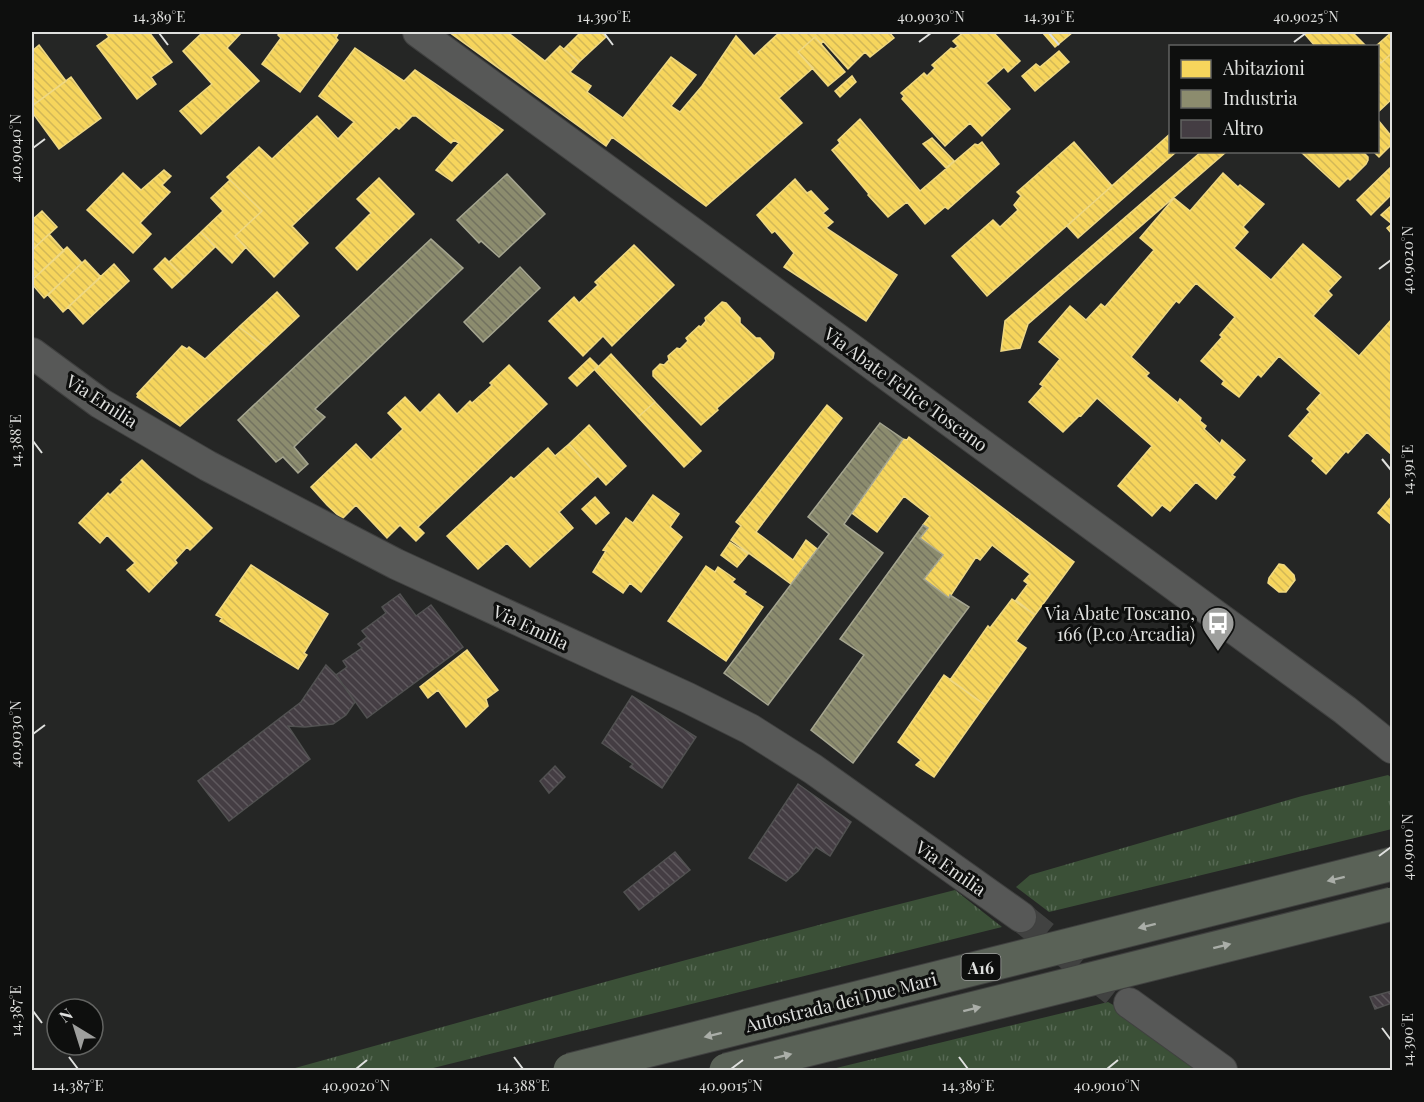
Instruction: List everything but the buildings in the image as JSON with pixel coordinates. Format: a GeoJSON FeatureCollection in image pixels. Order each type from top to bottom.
{"type":"FeatureCollection","features":[{"type":"Feature","properties":{"kind":"highway","name":"Autostrada dei Due Mari"},"geometry":{"type":"LineString","coordinates":[[570,1071],[1392,864]]}},
{"type":"Feature","properties":{"kind":"highway","name":"A16"},"geometry":{"type":"LineString","coordinates":[[726,1071],[1392,904]]}},
{"type":"Feature","properties":{"kind":"street","name":"Via Abate Felice Toscano"},"geometry":{"type":"LineString","coordinates":[[418,32],[1345,710],[1392,748]]}},
{"type":"Feature","properties":{"kind":"street","name":"Via Emilia"},"geometry":{"type":"LineString","coordinates":[[32,352],[100,404],[229,477],[396,564],[688,698],[750,729],[813,769],[1021,917]]}},
{"type":"Feature","properties":{"kind":"street"},"geometry":{"type":"LineString","coordinates":[[1129,1003],[1222,1071]]}},
{"type":"Feature","properties":{"kind":"green space"},"geometry":{"type":"Polygon","coordinates":[[[1388,775],[1392,778],[1392,829],[1049,912],[1016,887],[1030,875],[1302,796],[1388,775]]]}},
{"type":"Feature","properties":{"kind":"green space"},"geometry":{"type":"Polygon","coordinates":[[[955,890],[1002,927],[425,1070],[288,1070],[704,955],[955,890]]]}},
{"type":"Feature","properties":{"kind":"green space"},"geometry":{"type":"Polygon","coordinates":[[[1108,1002],[1133,1016],[1201,1070],[828,1070],[1108,1002]]]}},
{"type":"Feature","properties":{"kind":"tunnel"},"geometry":{"type":"LineString","coordinates":[[1021,917],[1129,1003]]}},
{"type":"Feature","properties":{"kind":"place","name":"Via Abate Toscano, 166 (P.co Arcadia)"},"geometry":{"type":"Point","coordinates":[1218,652]}}]}
